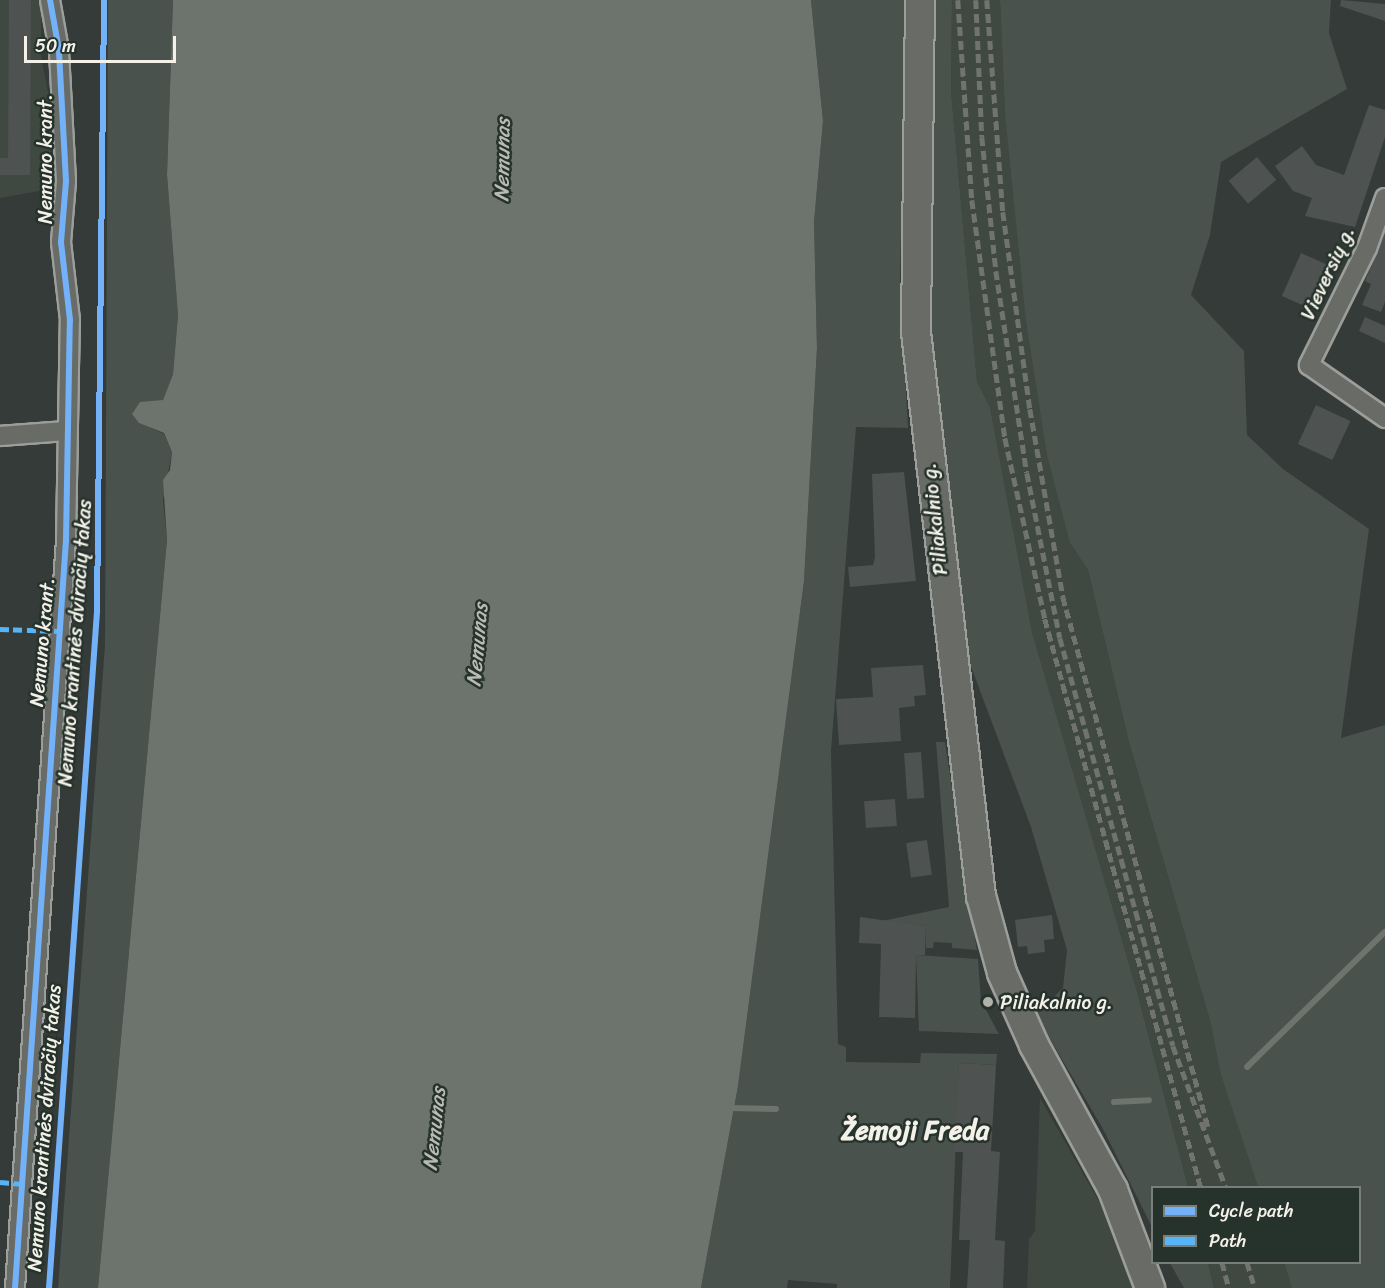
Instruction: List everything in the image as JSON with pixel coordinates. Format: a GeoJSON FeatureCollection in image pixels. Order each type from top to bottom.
{"type":"FeatureCollection","features":[{"type":"Feature","properties":{"kind":"main road","name":"Piliakalnio g."},"geometry":{"type":"LineString","coordinates":[[920,0],[916,332],[981,896],[1002,973],[1034,1045],[1113,1191],[1150,1288]]}},
{"type":"Feature","properties":{"kind":"street","name":"Nemuno krant."},"geometry":{"type":"LineString","coordinates":[[15,1288],[66,540],[70,320],[61,242],[66,181],[59,50],[50,0]]}},
{"type":"Feature","properties":{"kind":"street","name":"Vieversių g."},"geometry":{"type":"LineString","coordinates":[[1385,198],[1367,248],[1309,365],[1385,418]]}},
{"type":"Feature","properties":{"kind":"street"},"geometry":{"type":"LineString","coordinates":[[0,435],[67,431]]}},
{"type":"Feature","properties":{"kind":"shaded area"},"geometry":{"type":"Polygon","coordinates":[[[0,0],[41,0],[41,57],[52,112],[50,189],[0,198],[0,0]]]}},
{"type":"Feature","properties":{"kind":"shaded area"},"geometry":{"type":"Polygon","coordinates":[[[108,0],[173,0],[167,175],[178,315],[173,374],[163,400],[133,411],[140,423],[164,434],[172,452],[163,500],[167,540],[98,1288],[58,1288],[105,645],[108,0]]]}},
{"type":"Feature","properties":{"kind":"shaded area"},"geometry":{"type":"Polygon","coordinates":[[[811,0],[906,0],[900,277],[908,428],[856,427],[831,751],[838,1044],[846,1047],[846,1062],[920,1063],[921,1053],[997,1054],[996,1065],[959,1063],[950,1288],[837,1288],[837,1284],[788,1280],[787,1288],[701,1288],[738,1086],[804,581],[817,348],[814,222],[823,121],[811,0]]]}},
{"type":"Feature","properties":{"kind":"shaded area"},"geometry":{"type":"Polygon","coordinates":[[[929,0],[952,0],[951,91],[977,382],[990,407],[1032,632],[1136,988],[1188,1186],[1151,1186],[1151,1225],[1103,1129],[1036,1015],[1063,988],[1067,950],[1031,827],[957,629],[930,429],[929,0]]]}},
{"type":"Feature","properties":{"kind":"shaded area"},"geometry":{"type":"Polygon","coordinates":[[[952,0],[1000,0],[1005,114],[1070,543],[1088,570],[1129,742],[1211,1024],[1220,1072],[1258,1186],[1188,1186],[1136,988],[1032,632],[990,407],[977,382],[951,91],[952,0]]]}},
{"type":"Feature","properties":{"kind":"shaded area"},"geometry":{"type":"Polygon","coordinates":[[[1000,0],[1331,0],[1329,33],[1347,89],[1221,162],[1210,235],[1191,295],[1244,351],[1247,435],[1283,469],[1369,529],[1341,738],[1385,725],[1385,1288],[1292,1288],[1284,1264],[1361,1264],[1361,1186],[1258,1186],[1220,1072],[1211,1024],[1129,742],[1088,570],[1070,543],[1047,455],[1026,321],[1005,114],[1000,0]]]}},
{"type":"Feature","properties":{"kind":"shaded area"},"geometry":{"type":"Polygon","coordinates":[[[936,742],[945,742],[977,950],[952,948],[952,943],[934,942],[933,948],[926,948],[926,926],[882,921],[949,907],[936,742]]]}},
{"type":"Feature","properties":{"kind":"shaded area"},"geometry":{"type":"Polygon","coordinates":[[[916,955],[978,959],[981,1001],[999,1034],[919,1031],[916,955]]]}},
{"type":"Feature","properties":{"kind":"shaded area"},"geometry":{"type":"Polygon","coordinates":[[[1040,1098],[1117,1233],[1135,1288],[1027,1288],[1029,1239],[1035,1231],[1040,1098]]]}},
{"type":"Feature","properties":{"kind":"shaded area"},"geometry":{"type":"Polygon","coordinates":[[[1171,1264],[1208,1264],[1214,1288],[1184,1288],[1171,1264]]]}},
{"type":"Feature","properties":{"kind":"shaded area"},"geometry":{"type":"Polygon","coordinates":[[[1208,1264],[1284,1264],[1292,1288],[1214,1288],[1208,1264]]]}},
{"type":"Feature","properties":{"kind":"water","name":"Nemunas"},"geometry":{"type":"Polygon","coordinates":[[[173,0],[811,0],[823,121],[814,222],[817,348],[804,581],[738,1086],[701,1288],[98,1288],[167,540],[163,480],[170,470],[172,452],[164,433],[139,423],[132,414],[140,402],[163,400],[173,374],[178,315],[167,175],[173,0]]]}},
{"type":"Feature","properties":{"kind":"building"},"geometry":{"type":"Polygon","coordinates":[[[9,0],[31,0],[30,175],[0,175],[0,158],[8,158],[9,0]]]}},
{"type":"Feature","properties":{"kind":"building"},"geometry":{"type":"Polygon","coordinates":[[[1341,0],[1385,4],[1385,21],[1340,6],[1341,0]]]}},
{"type":"Feature","properties":{"kind":"building"},"geometry":{"type":"Polygon","coordinates":[[[1369,105],[1385,110],[1385,137],[1355,227],[1305,216],[1312,198],[1293,191],[1275,166],[1302,146],[1316,165],[1344,175],[1369,105]]]}},
{"type":"Feature","properties":{"kind":"building"},"geometry":{"type":"Polygon","coordinates":[[[1257,157],[1276,180],[1248,204],[1229,181],[1257,157]]]}},
{"type":"Feature","properties":{"kind":"building"},"geometry":{"type":"Polygon","coordinates":[[[1385,232],[1385,302],[1381,312],[1362,305],[1371,284],[1365,281],[1385,232]]]}},
{"type":"Feature","properties":{"kind":"building"},"geometry":{"type":"Polygon","coordinates":[[[1301,253],[1330,266],[1311,309],[1282,296],[1301,253]]]}},
{"type":"Feature","properties":{"kind":"building"},"geometry":{"type":"Polygon","coordinates":[[[1365,317],[1385,326],[1385,343],[1359,331],[1365,317]]]}},
{"type":"Feature","properties":{"kind":"building"},"geometry":{"type":"Polygon","coordinates":[[[1316,405],[1350,421],[1332,460],[1298,444],[1316,405]]]}},
{"type":"Feature","properties":{"kind":"building"},"geometry":{"type":"Polygon","coordinates":[[[904,472],[916,581],[850,587],[848,567],[873,565],[875,557],[872,474],[904,472]]]}},
{"type":"Feature","properties":{"kind":"building"},"geometry":{"type":"Polygon","coordinates":[[[923,665],[926,695],[914,696],[915,706],[899,708],[901,741],[839,745],[836,699],[873,697],[871,668],[923,665]]]}},
{"type":"Feature","properties":{"kind":"building"},"geometry":{"type":"Polygon","coordinates":[[[921,752],[924,798],[907,799],[904,753],[921,752]]]}},
{"type":"Feature","properties":{"kind":"building"},"geometry":{"type":"Polygon","coordinates":[[[895,799],[897,826],[866,828],[864,801],[895,799]]]}},
{"type":"Feature","properties":{"kind":"building"},"geometry":{"type":"Polygon","coordinates":[[[927,840],[932,875],[911,878],[906,843],[927,840]]]}},
{"type":"Feature","properties":{"kind":"building"},"geometry":{"type":"Polygon","coordinates":[[[1052,915],[1054,939],[1044,940],[1045,952],[1028,954],[1027,946],[1018,947],[1015,920],[1052,915]]]}},
{"type":"Feature","properties":{"kind":"building"},"geometry":{"type":"Polygon","coordinates":[[[860,917],[926,926],[925,955],[916,955],[915,1018],[879,1017],[881,944],[859,943],[860,917]]]}},
{"type":"Feature","properties":{"kind":"building"},"geometry":{"type":"Polygon","coordinates":[[[959,1063],[996,1065],[991,1151],[1000,1152],[995,1240],[1005,1241],[1003,1288],[967,1288],[970,1240],[959,1240],[963,1152],[954,1152],[959,1063]]]}},
{"type":"Feature","properties":{"kind":"waterway"},"geometry":{"type":"LineString","coordinates":[[1247,1067],[1385,932]]}},
{"type":"Feature","properties":{"kind":"waterway"},"geometry":{"type":"LineString","coordinates":[[1114,1102],[1149,1100]]}},
{"type":"Feature","properties":{"kind":"waterway"},"geometry":{"type":"LineString","coordinates":[[729,1108],[776,1109]]}},
{"type":"Feature","properties":{"kind":"railway"},"geometry":{"type":"LineString","coordinates":[[958,0],[972,200],[1005,438],[1045,619],[1200,1186]]}},
{"type":"Feature","properties":{"kind":"railway"},"geometry":{"type":"LineString","coordinates":[[976,0],[982,137],[996,271],[1027,473],[1060,638],[1173,1046],[1225,1186]]}},
{"type":"Feature","properties":{"kind":"railway"},"geometry":{"type":"LineString","coordinates":[[987,0],[1003,212],[1030,409],[1063,597],[1209,1130]]}},
{"type":"Feature","properties":{"kind":"railway"},"geometry":{"type":"LineString","coordinates":[[1223,1264],[1229,1288]]}},
{"type":"Feature","properties":{"kind":"railway"},"geometry":{"type":"LineString","coordinates":[[1248,1264],[1255,1288]]}},
{"type":"Feature","properties":{"kind":"marked path"},"geometry":{"type":"LineString","coordinates":[[0,629],[59,631]]}},
{"type":"Feature","properties":{"kind":"marked path"},"geometry":{"type":"LineString","coordinates":[[0,1182],[23,1184]]}},
{"type":"Feature","properties":{"kind":"cycle path","name":"Nemuno krantinės dviračių takas"},"geometry":{"type":"LineString","coordinates":[[15,1288],[66,540],[70,320],[61,242],[66,181],[59,50],[50,0]]}},
{"type":"Feature","properties":{"kind":"cycle path","name":"Nemuno krantinės dviračių takas"},"geometry":{"type":"LineString","coordinates":[[49,1288],[97,611],[104,0]]}},
{"type":"Feature","properties":{"kind":"place","name":"Piliakalnio g."},"geometry":{"type":"Point","coordinates":[988,1002]}},
{"type":"Feature","properties":{"kind":"district","name":"Žemoji Freda"},"geometry":{"type":"Point","coordinates":[915,1131]}}]}
